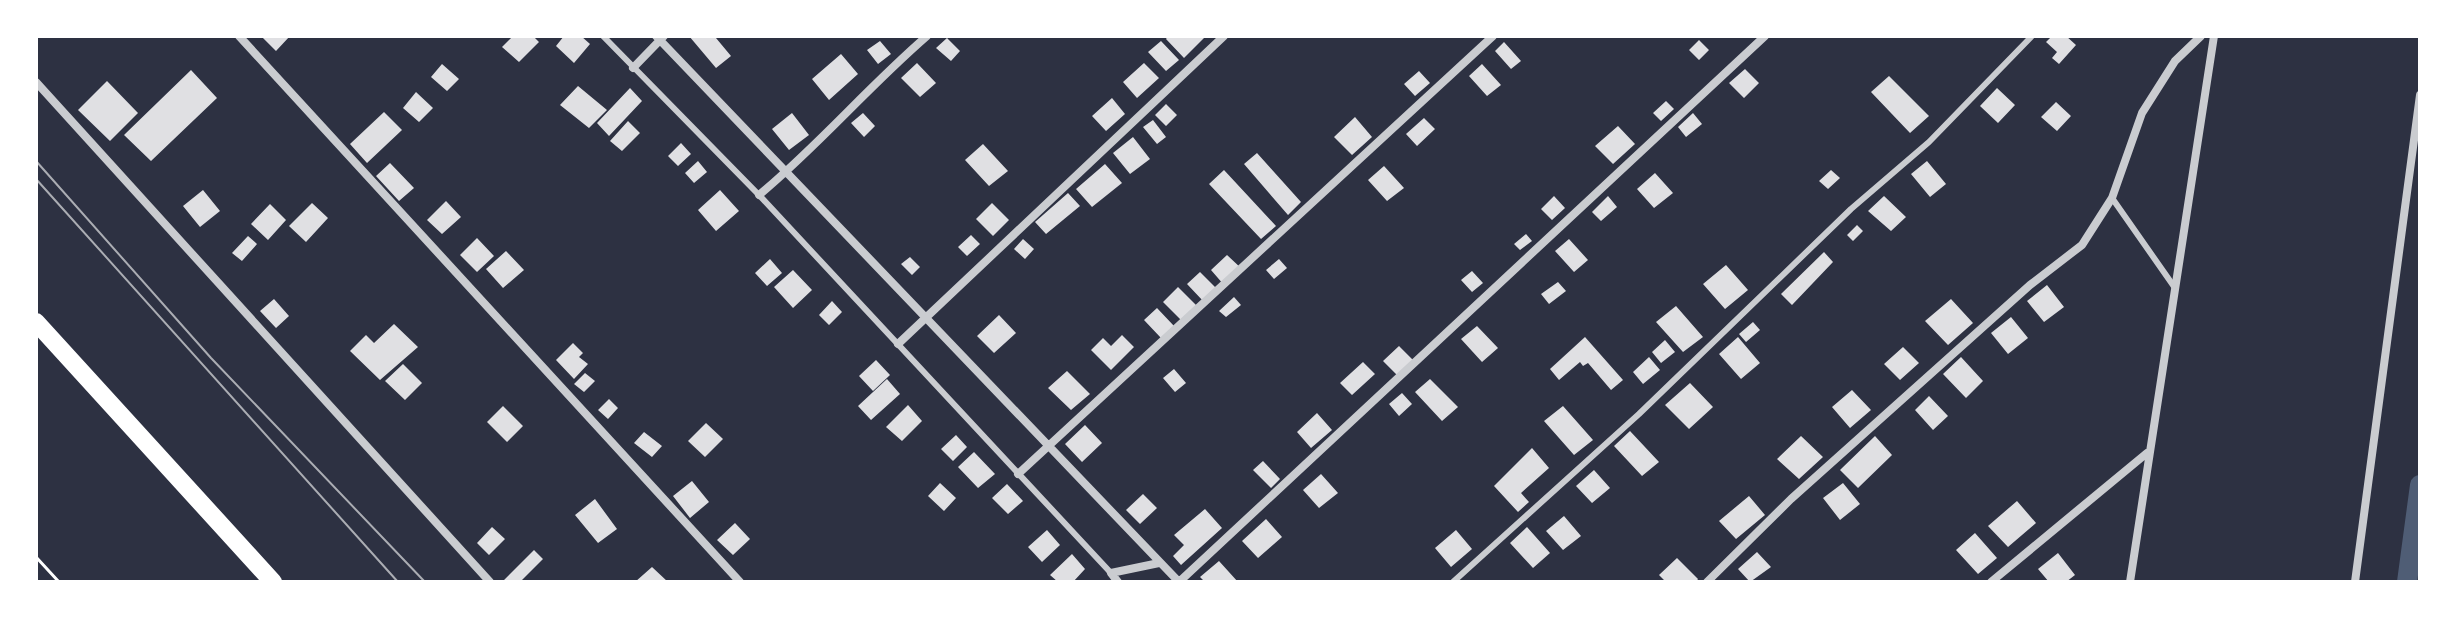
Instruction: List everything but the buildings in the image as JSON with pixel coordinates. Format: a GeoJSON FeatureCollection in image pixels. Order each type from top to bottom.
{"type":"FeatureCollection","features":[{"type":"Feature","properties":{"kind":"main road"},"geometry":{"type":"LineString","coordinates":[[36,322],[273,582]]}},
{"type":"Feature","properties":{"kind":"street"},"geometry":{"type":"LineString","coordinates":[[239,36],[740,582]]}},
{"type":"Feature","properties":{"kind":"street"},"geometry":{"type":"LineString","coordinates":[[759,195],[788,171],[873,83],[927,36]]}},
{"type":"Feature","properties":{"kind":"street"},"geometry":{"type":"LineString","coordinates":[[898,344],[1224,36]]}},
{"type":"Feature","properties":{"kind":"street"},"geometry":{"type":"LineString","coordinates":[[1018,474],[1493,36]]}},
{"type":"Feature","properties":{"kind":"street"},"geometry":{"type":"LineString","coordinates":[[633,68],[660,37],[928,317],[1048,448],[1179,582],[1765,36]]}},
{"type":"Feature","properties":{"kind":"street"},"geometry":{"type":"LineString","coordinates":[[1707,582],[1791,499],[2030,285],[2082,245],[2112,198],[2142,113],[2175,61],[2201,36]]}},
{"type":"Feature","properties":{"kind":"street"},"geometry":{"type":"LineString","coordinates":[[2130,582],[2214,36]]}},
{"type":"Feature","properties":{"kind":"street"},"geometry":{"type":"LineString","coordinates":[[36,82],[490,582]]}},
{"type":"Feature","properties":{"kind":"street"},"geometry":{"type":"LineString","coordinates":[[2355,582],[2420,95]]}},
{"type":"Feature","properties":{"kind":"street"},"geometry":{"type":"LineString","coordinates":[[1991,582],[2148,453]]}},
{"type":"Feature","properties":{"kind":"street"},"geometry":{"type":"LineString","coordinates":[[1118,582],[1111,573],[1159,563]]}},
{"type":"Feature","properties":{"kind":"lane"},"geometry":{"type":"LineString","coordinates":[[603,36],[759,195],[1111,573]]}},
{"type":"Feature","properties":{"kind":"lane"},"geometry":{"type":"LineString","coordinates":[[1453,582],[1639,414],[1851,209],[1929,142],[2032,36]]}},
{"type":"Feature","properties":{"kind":"lane"},"geometry":{"type":"LineString","coordinates":[[2112,198],[2175,288]]}},
{"type":"Feature","properties":{"kind":"path"},"geometry":{"type":"LineString","coordinates":[[36,557],[59,582]]}},
{"type":"Feature","properties":{"kind":"waterway"},"geometry":{"type":"LineString","coordinates":[[2407,582],[2420,485]]}},
{"type":"Feature","properties":{"kind":"tram line"},"geometry":{"type":"LineString","coordinates":[[36,161],[211,358],[425,582]]}},
{"type":"Feature","properties":{"kind":"tram line"},"geometry":{"type":"LineString","coordinates":[[36,179],[398,582]]}}]}
